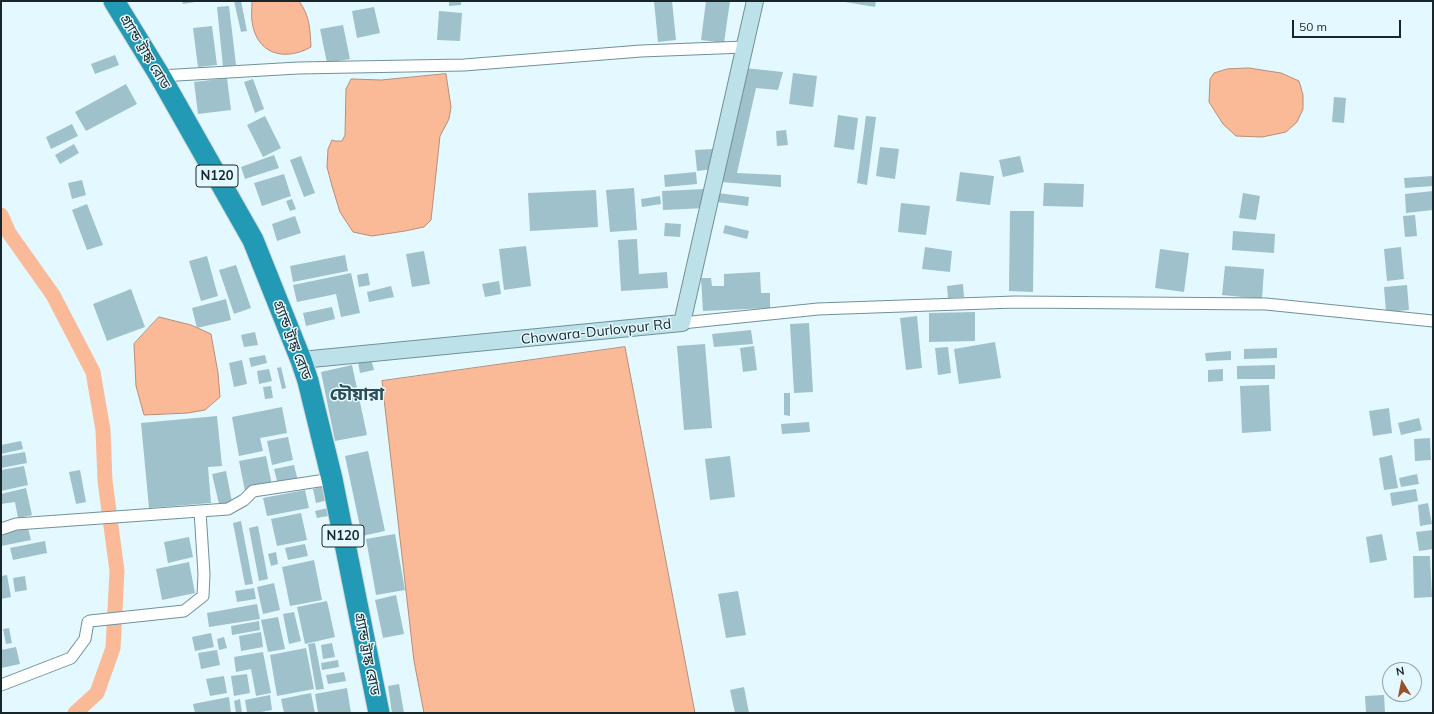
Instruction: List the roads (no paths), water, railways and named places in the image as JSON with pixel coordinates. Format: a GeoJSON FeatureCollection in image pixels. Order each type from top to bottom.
{"type":"FeatureCollection","features":[{"type":"Feature","properties":{"kind":"highway","name":"গ্র্যান্ড ট্রাঙ্ক রোড"},"geometry":{"type":"LineString","coordinates":[[114,1],[160,76],[253,240],[301,360],[308,381],[332,479],[379,713]]}},
{"type":"Feature","properties":{"kind":"street","name":"Chowara-Durlovpur Rd"},"geometry":{"type":"LineString","coordinates":[[301,360],[682,323],[756,1]]}},
{"type":"Feature","properties":{"kind":"street"},"geometry":{"type":"LineString","coordinates":[[160,76],[298,68],[464,65],[641,51],[745,47]]}},
{"type":"Feature","properties":{"kind":"street"},"geometry":{"type":"LineString","coordinates":[[682,323],[818,309],[1015,302],[1266,304],[1433,321]]}},
{"type":"Feature","properties":{"kind":"street"},"geometry":{"type":"LineString","coordinates":[[1,529],[16,524],[228,509],[244,500],[253,491],[332,479]]}},
{"type":"Feature","properties":{"kind":"street"},"geometry":{"type":"LineString","coordinates":[[1,685],[71,658],[85,639],[88,622],[184,611],[203,596],[204,574],[200,511]]}},
{"type":"Feature","properties":{"kind":"waterway"},"geometry":{"type":"LineString","coordinates":[[1,215],[9,233],[53,295],[93,372],[103,430],[105,481],[117,571],[113,648],[97,693],[75,713]]}},
{"type":"Feature","properties":{"kind":"district","name":"চৌয়ারা"},"geometry":{"type":"Point","coordinates":[357,395]}}]}
